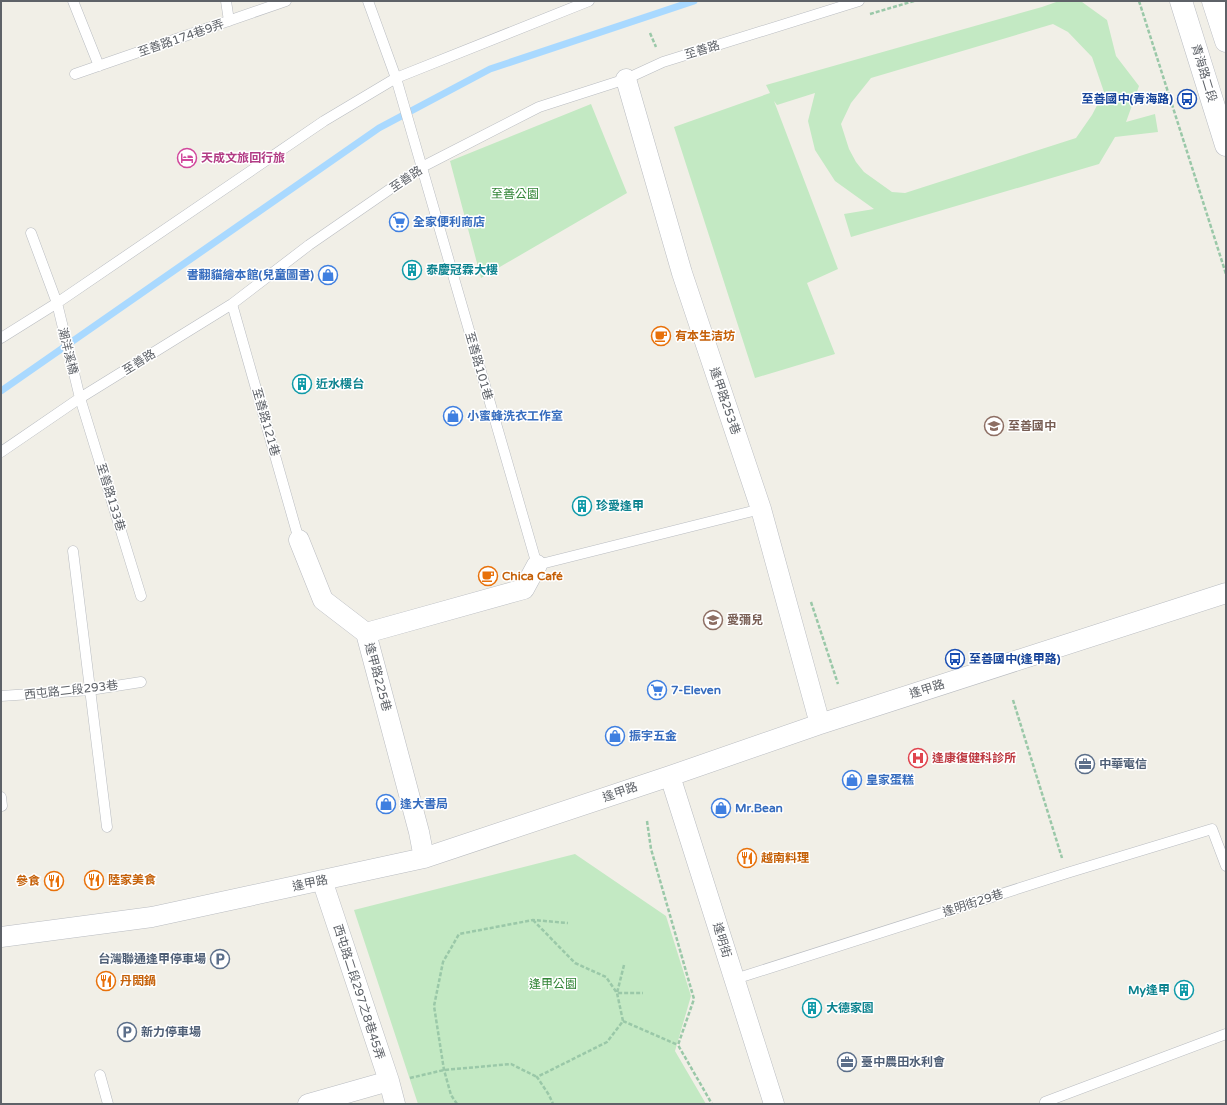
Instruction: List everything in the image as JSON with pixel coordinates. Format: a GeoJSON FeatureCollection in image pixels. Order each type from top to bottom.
{"type":"FeatureCollection","features":[{"type":"Feature","properties":{"kind":"main road","name":"青海路二段"},"geometry":{"type":"LineString","coordinates":[[1182,1],[1226,145]]}},
{"type":"Feature","properties":{"kind":"main road"},"geometry":{"type":"LineString","coordinates":[[1213,1],[1226,41]]}},
{"type":"Feature","properties":{"kind":"street","name":"逢甲路253巷"},"geometry":{"type":"LineString","coordinates":[[626,79],[682,273],[761,509],[820,724]]}},
{"type":"Feature","properties":{"kind":"street"},"geometry":{"type":"LineString","coordinates":[[300,540],[323,600],[366,633]]}},
{"type":"Feature","properties":{"kind":"street","name":"逢甲路225巷"},"geometry":{"type":"LineString","coordinates":[[424,858],[419,832],[366,633],[524,589],[537,565]]}},
{"type":"Feature","properties":{"kind":"street","name":"逢甲路"},"geometry":{"type":"LineString","coordinates":[[1,937],[152,917],[424,858],[820,724],[1226,593]]}},
{"type":"Feature","properties":{"kind":"street","name":"逢明街"},"geometry":{"type":"LineString","coordinates":[[670,776],[774,1104]]}},
{"type":"Feature","properties":{"kind":"street","name":"西屯路二段297之8巷45弄"},"geometry":{"type":"LineString","coordinates":[[322,880],[389,1081],[395,1104]]}},
{"type":"Feature","properties":{"kind":"street"},"geometry":{"type":"LineString","coordinates":[[308,1104],[389,1081]]}},
{"type":"Feature","properties":{"kind":"lane"},"geometry":{"type":"LineString","coordinates":[[73,1],[99,66]]}},
{"type":"Feature","properties":{"kind":"lane"},"geometry":{"type":"LineString","coordinates":[[226,1],[229,22]]}},
{"type":"Feature","properties":{"kind":"lane","name":"至善路174巷9弄"},"geometry":{"type":"LineString","coordinates":[[75,74],[229,22],[286,1]]}},
{"type":"Feature","properties":{"kind":"lane","name":"至善路101巷"},"geometry":{"type":"LineString","coordinates":[[368,1],[396,78],[537,565]]}},
{"type":"Feature","properties":{"kind":"lane"},"geometry":{"type":"LineString","coordinates":[[1,338],[57,303],[324,121],[396,78],[589,1]]}},
{"type":"Feature","properties":{"kind":"lane","name":"至善路"},"geometry":{"type":"LineString","coordinates":[[1,452],[80,398],[232,304],[309,245],[422,167],[539,107],[626,79],[663,62],[859,1]]}},
{"type":"Feature","properties":{"kind":"lane","name":"潮洋溪橋"},"geometry":{"type":"LineString","coordinates":[[31,233],[57,303],[80,398]]}},
{"type":"Feature","properties":{"kind":"lane","name":"至善路121巷"},"geometry":{"type":"LineString","coordinates":[[232,304],[300,540]]}},
{"type":"Feature","properties":{"kind":"lane","name":"至善路133巷"},"geometry":{"type":"LineString","coordinates":[[80,398],[141,596]]}},
{"type":"Feature","properties":{"kind":"lane"},"geometry":{"type":"LineString","coordinates":[[537,565],[761,509]]}},
{"type":"Feature","properties":{"kind":"lane"},"geometry":{"type":"LineString","coordinates":[[73,551],[107,827]]}},
{"type":"Feature","properties":{"kind":"lane","name":"西屯路二段293巷"},"geometry":{"type":"LineString","coordinates":[[1,696],[90,690],[141,682]]}},
{"type":"Feature","properties":{"kind":"lane","name":"逢明街29巷"},"geometry":{"type":"LineString","coordinates":[[735,980],[1066,873],[1212,829],[1226,866]]}},
{"type":"Feature","properties":{"kind":"lane"},"geometry":{"type":"LineString","coordinates":[[1045,1102],[1226,1034]]}},
{"type":"Feature","properties":{"kind":"lane"},"geometry":{"type":"LineString","coordinates":[[100,1076],[108,1104]]}},
{"type":"Feature","properties":{"kind":"path"},"geometry":{"type":"LineString","coordinates":[[868,14],[914,1]]}},
{"type":"Feature","properties":{"kind":"path"},"geometry":{"type":"LineString","coordinates":[[1139,1],[1226,274]]}},
{"type":"Feature","properties":{"kind":"path"},"geometry":{"type":"LineString","coordinates":[[811,601],[838,684]]}},
{"type":"Feature","properties":{"kind":"path"},"geometry":{"type":"LineString","coordinates":[[1013,700],[1066,873]]}},
{"type":"Feature","properties":{"kind":"path"},"geometry":{"type":"LineString","coordinates":[[648,821],[651,849],[694,999],[678,1045]]}},
{"type":"Feature","properties":{"kind":"path"},"geometry":{"type":"LineString","coordinates":[[457,1104],[451,1095],[444,1070],[434,1006],[443,962],[459,934],[533,920],[568,923]]}},
{"type":"Feature","properties":{"kind":"path"},"geometry":{"type":"LineString","coordinates":[[533,920],[575,963],[606,977],[617,993],[623,1021],[607,1042],[537,1077]]}},
{"type":"Feature","properties":{"kind":"path"},"geometry":{"type":"LineString","coordinates":[[617,993],[624,965]]}},
{"type":"Feature","properties":{"kind":"path"},"geometry":{"type":"LineString","coordinates":[[617,993],[643,993]]}},
{"type":"Feature","properties":{"kind":"path"},"geometry":{"type":"LineString","coordinates":[[623,1021],[678,1045],[712,1104]]}},
{"type":"Feature","properties":{"kind":"path"},"geometry":{"type":"LineString","coordinates":[[389,1081],[444,1070],[511,1064],[537,1077],[553,1104]]}},
{"type":"Feature","properties":{"kind":"green space"},"geometry":{"type":"Polygon","coordinates":[[[1059,1],[1084,1],[1082,2],[1107,20],[1116,56],[1139,86],[1126,122],[1155,114],[1158,132],[1115,137],[1099,164],[851,237],[844,214],[874,209],[835,181],[815,150],[808,121],[815,93],[777,105],[774,101],[838,269],[807,283],[835,354],[755,378],[674,127],[770,93],[766,85],[1059,1]],[[1053,24],[871,78],[851,103],[841,124],[849,149],[856,162],[864,172],[892,192],[905,193],[1076,138],[1092,115],[1104,92],[1092,57],[1068,32],[1053,24]]]}},
{"type":"Feature","properties":{"kind":"green space","name":"至善公園"},"geometry":{"type":"Polygon","coordinates":[[[591,104],[627,193],[481,278],[450,161],[591,104]]]}},
{"type":"Feature","properties":{"kind":"green space","name":"逢甲公園"},"geometry":{"type":"Polygon","coordinates":[[[575,854],[666,916],[691,996],[675,1051],[706,1104],[418,1104],[354,910],[575,854]]]}},
{"type":"Feature","properties":{"kind":"waterway"},"geometry":{"type":"LineString","coordinates":[[1,391],[379,128],[490,69],[694,1]]}},
{"type":"Feature","properties":{"kind":"place","name":"至善國中(青海路)"},"geometry":{"type":"Point","coordinates":[1187,99]}},
{"type":"Feature","properties":{"kind":"place","name":"天成文旅回行旅"},"geometry":{"type":"Point","coordinates":[187,158]}},
{"type":"Feature","properties":{"kind":"place","name":"全家便利商店"},"geometry":{"type":"Point","coordinates":[399,222]}},
{"type":"Feature","properties":{"kind":"place","name":"泰慶冠霖大樓"},"geometry":{"type":"Point","coordinates":[412,270]}},
{"type":"Feature","properties":{"kind":"place","name":"書翻貓繪本館(兒童圖書)"},"geometry":{"type":"Point","coordinates":[328,275]}},
{"type":"Feature","properties":{"kind":"place","name":"有本生洁坊"},"geometry":{"type":"Point","coordinates":[661,336]}},
{"type":"Feature","properties":{"kind":"place","name":"近水樓台"},"geometry":{"type":"Point","coordinates":[302,384]}},
{"type":"Feature","properties":{"kind":"place","name":"小蜜蜂洗衣工作室"},"geometry":{"type":"Point","coordinates":[453,416]}},
{"type":"Feature","properties":{"kind":"place","name":"至善國中"},"geometry":{"type":"Point","coordinates":[994,426]}},
{"type":"Feature","properties":{"kind":"place","name":"珍愛逢甲"},"geometry":{"type":"Point","coordinates":[582,506]}},
{"type":"Feature","properties":{"kind":"place","name":"Chica Café"},"geometry":{"type":"Point","coordinates":[488,576]}},
{"type":"Feature","properties":{"kind":"place","name":"愛彌兒"},"geometry":{"type":"Point","coordinates":[713,620]}},
{"type":"Feature","properties":{"kind":"place","name":"至善國中(逢甲路)"},"geometry":{"type":"Point","coordinates":[955,659]}},
{"type":"Feature","properties":{"kind":"place","name":"7-Eleven"},"geometry":{"type":"Point","coordinates":[657,690]}},
{"type":"Feature","properties":{"kind":"place","name":"振宇五金"},"geometry":{"type":"Point","coordinates":[615,736]}},
{"type":"Feature","properties":{"kind":"place","name":"逢康復健科診所"},"geometry":{"type":"Point","coordinates":[918,758]}},
{"type":"Feature","properties":{"kind":"place","name":"中華電信"},"geometry":{"type":"Point","coordinates":[1085,764]}},
{"type":"Feature","properties":{"kind":"place","name":"皇家蛋糕"},"geometry":{"type":"Point","coordinates":[852,780]}},
{"type":"Feature","properties":{"kind":"place","name":"逢大書局"},"geometry":{"type":"Point","coordinates":[386,804]}},
{"type":"Feature","properties":{"kind":"place","name":"Mr.Bean"},"geometry":{"type":"Point","coordinates":[721,808]}},
{"type":"Feature","properties":{"kind":"place","name":"越南料理"},"geometry":{"type":"Point","coordinates":[747,858]}},
{"type":"Feature","properties":{"kind":"place","name":"陸家美食"},"geometry":{"type":"Point","coordinates":[94,880]}},
{"type":"Feature","properties":{"kind":"place","name":"參食"},"geometry":{"type":"Point","coordinates":[54,881]}},
{"type":"Feature","properties":{"kind":"place","name":"台灣聯通逢甲停車場"},"geometry":{"type":"Point","coordinates":[220,959]}},
{"type":"Feature","properties":{"kind":"place","name":"丹閎鍋"},"geometry":{"type":"Point","coordinates":[106,981]}},
{"type":"Feature","properties":{"kind":"place","name":"My逢甲"},"geometry":{"type":"Point","coordinates":[1184,990]}},
{"type":"Feature","properties":{"kind":"place","name":"大德家園"},"geometry":{"type":"Point","coordinates":[812,1008]}},
{"type":"Feature","properties":{"kind":"place","name":"新力停車場"},"geometry":{"type":"Point","coordinates":[127,1032]}},
{"type":"Feature","properties":{"kind":"place","name":"臺中農田水利會"},"geometry":{"type":"Point","coordinates":[847,1062]}}]}
